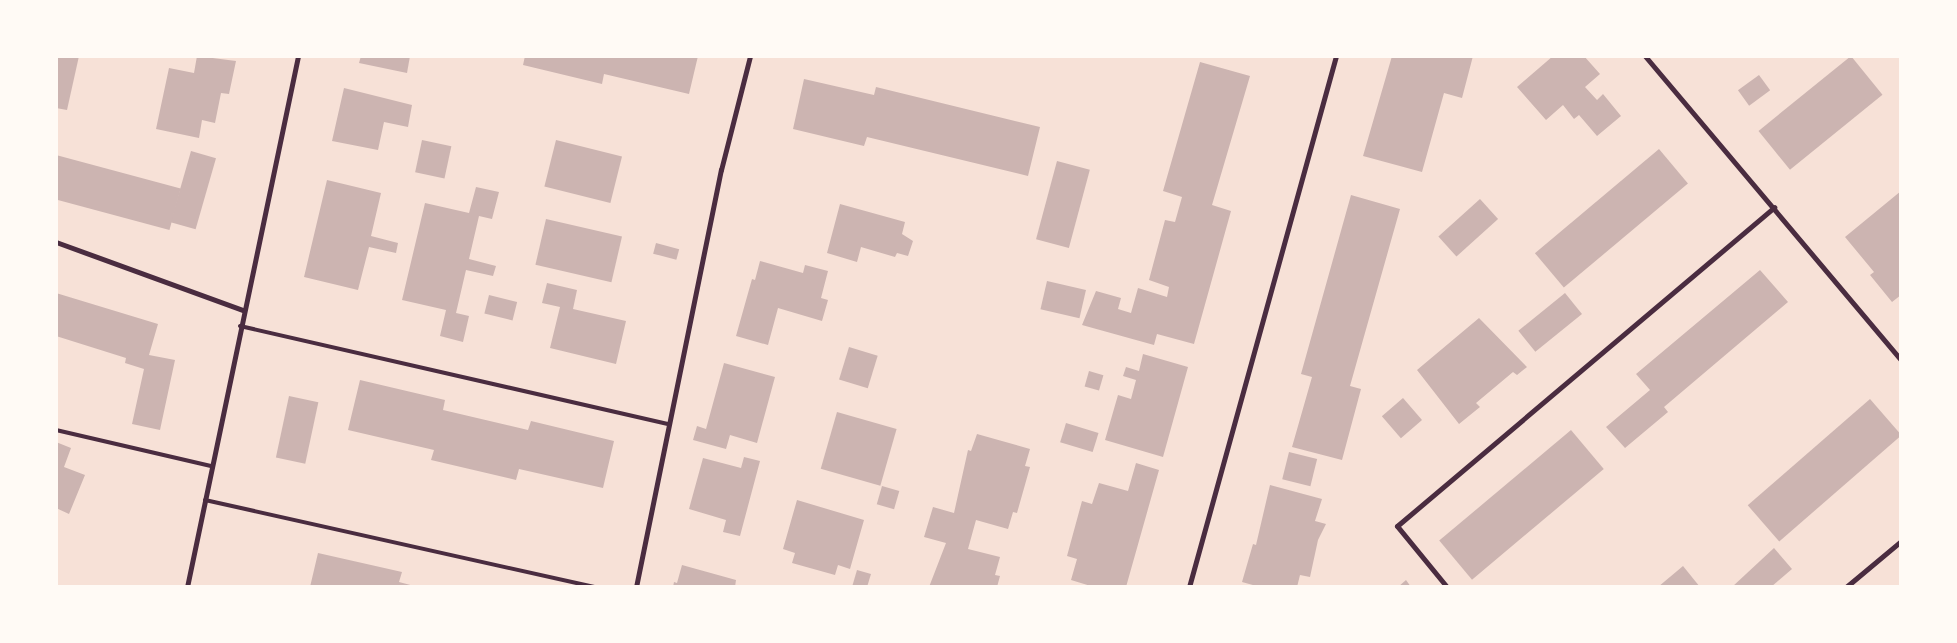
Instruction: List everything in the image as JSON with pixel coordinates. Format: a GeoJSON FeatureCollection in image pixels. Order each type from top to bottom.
{"type":"FeatureCollection","features":[{"type":"Feature","properties":{"kind":"street"},"geometry":{"type":"LineString","coordinates":[[187,587],[243,310],[298,56]]}},
{"type":"Feature","properties":{"kind":"street"},"geometry":{"type":"LineString","coordinates":[[636,587],[721,170],[750,56]]}},
{"type":"Feature","properties":{"kind":"street"},"geometry":{"type":"LineString","coordinates":[[1189,587],[1336,56]]}},
{"type":"Feature","properties":{"kind":"street"},"geometry":{"type":"LineString","coordinates":[[1645,56],[1774,206],[1901,360]]}},
{"type":"Feature","properties":{"kind":"street"},"geometry":{"type":"LineString","coordinates":[[1447,587],[1397,526],[1774,206]]}},
{"type":"Feature","properties":{"kind":"street"},"geometry":{"type":"LineString","coordinates":[[56,242],[243,310]]}},
{"type":"Feature","properties":{"kind":"street"},"geometry":{"type":"LineString","coordinates":[[1846,587],[1901,541]]}},
{"type":"Feature","properties":{"kind":"lane"},"geometry":{"type":"LineString","coordinates":[[240,326],[669,424]]}},
{"type":"Feature","properties":{"kind":"lane"},"geometry":{"type":"LineString","coordinates":[[56,430],[212,466]]}},
{"type":"Feature","properties":{"kind":"lane"},"geometry":{"type":"LineString","coordinates":[[205,500],[594,587]]}},
{"type":"Feature","properties":{"kind":"building"},"geometry":{"type":"Polygon","coordinates":[[[56,56],[79,56],[67,110],[56,108],[56,56]]]}},
{"type":"Feature","properties":{"kind":"building"},"geometry":{"type":"Polygon","coordinates":[[[197,56],[236,61],[229,94],[221,93],[215,123],[202,120],[199,138],[156,129],[169,68],[194,73],[197,56]]]}},
{"type":"Feature","properties":{"kind":"building"},"geometry":{"type":"Polygon","coordinates":[[[361,56],[410,56],[407,73],[359,63],[361,56]]]}},
{"type":"Feature","properties":{"kind":"building"},"geometry":{"type":"Polygon","coordinates":[[[525,56],[698,56],[689,94],[604,74],[602,84],[523,65],[525,56]]]}},
{"type":"Feature","properties":{"kind":"building"},"geometry":{"type":"Polygon","coordinates":[[[1392,56],[1473,56],[1462,98],[1444,93],[1422,172],[1363,156],[1392,56]]]}},
{"type":"Feature","properties":{"kind":"building"},"geometry":{"type":"Polygon","coordinates":[[[1553,56],[1584,56],[1600,74],[1585,87],[1597,100],[1603,94],[1621,116],[1597,136],[1579,115],[1574,119],[1563,105],[1546,120],[1517,87],[1553,56]]]}},
{"type":"Feature","properties":{"kind":"building"},"geometry":{"type":"Polygon","coordinates":[[[1851,56],[1882,95],[1790,170],[1759,131],[1851,56]]]}},
{"type":"Feature","properties":{"kind":"building"},"geometry":{"type":"Polygon","coordinates":[[[1200,62],[1250,76],[1212,205],[1231,211],[1194,344],[1157,334],[1154,345],[1082,325],[1096,291],[1121,298],[1118,309],[1131,313],[1138,288],[1167,297],[1169,287],[1149,280],[1165,220],[1175,222],[1182,197],[1163,191],[1200,62]]]}},
{"type":"Feature","properties":{"kind":"building"},"geometry":{"type":"Polygon","coordinates":[[[1759,75],[1770,90],[1749,106],[1738,90],[1759,75]]]}},
{"type":"Feature","properties":{"kind":"building"},"geometry":{"type":"Polygon","coordinates":[[[804,79],[874,95],[876,87],[1040,127],[1028,176],[867,137],[864,146],[793,129],[804,79]]]}},
{"type":"Feature","properties":{"kind":"building"},"geometry":{"type":"Polygon","coordinates":[[[344,88],[412,105],[408,127],[384,122],[378,150],[332,141],[344,88]]]}},
{"type":"Feature","properties":{"kind":"building"},"geometry":{"type":"Polygon","coordinates":[[[422,140],[451,146],[444,179],[415,172],[422,140]]]}},
{"type":"Feature","properties":{"kind":"building"},"geometry":{"type":"Polygon","coordinates":[[[556,140],[622,156],[610,203],[544,187],[556,140]]]}},
{"type":"Feature","properties":{"kind":"building"},"geometry":{"type":"Polygon","coordinates":[[[1659,149],[1688,183],[1564,288],[1535,253],[1659,149]]]}},
{"type":"Feature","properties":{"kind":"building"},"geometry":{"type":"Polygon","coordinates":[[[191,151],[216,158],[196,229],[171,222],[191,151]]]}},
{"type":"Feature","properties":{"kind":"building"},"geometry":{"type":"Polygon","coordinates":[[[56,155],[181,188],[169,230],[56,200],[56,155]]]}},
{"type":"Feature","properties":{"kind":"building"},"geometry":{"type":"Polygon","coordinates":[[[1057,161],[1090,170],[1069,248],[1036,239],[1057,161]]]}},
{"type":"Feature","properties":{"kind":"building"},"geometry":{"type":"Polygon","coordinates":[[[327,180],[381,193],[371,236],[398,243],[396,253],[369,247],[358,290],[304,277],[327,180]]]}},
{"type":"Feature","properties":{"kind":"building"},"geometry":{"type":"Polygon","coordinates":[[[476,187],[499,192],[492,219],[479,216],[469,259],[496,266],[493,276],[466,270],[456,313],[469,316],[463,342],[440,336],[446,310],[402,300],[425,203],[469,213],[476,187]]]}},
{"type":"Feature","properties":{"kind":"building"},"geometry":{"type":"Polygon","coordinates":[[[1901,191],[1901,295],[1892,302],[1870,275],[1874,272],[1845,237],[1901,191]]]}},
{"type":"Feature","properties":{"kind":"building"},"geometry":{"type":"Polygon","coordinates":[[[1351,195],[1400,209],[1350,386],[1361,389],[1342,460],[1292,447],[1312,377],[1301,374],[1351,195]]]}},
{"type":"Feature","properties":{"kind":"building"},"geometry":{"type":"Polygon","coordinates":[[[1480,199],[1498,219],[1456,257],[1438,236],[1480,199]]]}},
{"type":"Feature","properties":{"kind":"building"},"geometry":{"type":"Polygon","coordinates":[[[840,204],[905,222],[902,234],[913,241],[908,256],[897,253],[895,257],[861,247],[857,262],[827,253],[840,204]]]}},
{"type":"Feature","properties":{"kind":"building"},"geometry":{"type":"Polygon","coordinates":[[[546,219],[622,237],[611,282],[535,265],[546,219]]]}},
{"type":"Feature","properties":{"kind":"building"},"geometry":{"type":"Polygon","coordinates":[[[656,243],[679,249],[676,260],[653,254],[656,243]]]}},
{"type":"Feature","properties":{"kind":"building"},"geometry":{"type":"Polygon","coordinates":[[[760,261],[803,273],[805,265],[828,271],[821,298],[828,300],[822,321],[778,308],[768,345],[736,336],[752,279],[755,280],[760,261]]]}},
{"type":"Feature","properties":{"kind":"building"},"geometry":{"type":"Polygon","coordinates":[[[1760,270],[1788,302],[1664,407],[1668,412],[1625,448],[1606,427],[1650,390],[1636,374],[1760,270]]]}},
{"type":"Feature","properties":{"kind":"building"},"geometry":{"type":"Polygon","coordinates":[[[1047,281],[1086,290],[1079,318],[1040,309],[1047,281]]]}},
{"type":"Feature","properties":{"kind":"building"},"geometry":{"type":"Polygon","coordinates":[[[547,283],[577,290],[573,309],[626,321],[616,364],[550,348],[560,307],[542,303],[547,283]]]}},
{"type":"Feature","properties":{"kind":"building"},"geometry":{"type":"Polygon","coordinates":[[[56,293],[158,324],[149,355],[175,360],[160,430],[132,424],[144,369],[125,363],[126,358],[56,336],[56,293]]]}},
{"type":"Feature","properties":{"kind":"building"},"geometry":{"type":"Polygon","coordinates":[[[1565,293],[1582,314],[1535,352],[1518,331],[1565,293]]]}},
{"type":"Feature","properties":{"kind":"building"},"geometry":{"type":"Polygon","coordinates":[[[489,295],[517,302],[513,320],[484,313],[489,295]]]}},
{"type":"Feature","properties":{"kind":"building"},"geometry":{"type":"Polygon","coordinates":[[[1479,318],[1527,367],[1517,375],[1513,372],[1476,403],[1480,407],[1459,424],[1417,370],[1479,318]]]}},
{"type":"Feature","properties":{"kind":"building"},"geometry":{"type":"Polygon","coordinates":[[[849,347],[878,356],[868,388],[839,380],[849,347]]]}},
{"type":"Feature","properties":{"kind":"building"},"geometry":{"type":"Polygon","coordinates":[[[1143,354],[1188,367],[1163,457],[1105,440],[1118,395],[1131,399],[1136,380],[1123,376],[1126,367],[1139,371],[1143,354]]]}},
{"type":"Feature","properties":{"kind":"building"},"geometry":{"type":"Polygon","coordinates":[[[724,363],[775,377],[757,443],[730,435],[726,449],[693,440],[697,426],[706,429],[724,363]]]}},
{"type":"Feature","properties":{"kind":"building"},"geometry":{"type":"Polygon","coordinates":[[[1089,371],[1103,375],[1099,391],[1085,386],[1089,371]]]}},
{"type":"Feature","properties":{"kind":"building"},"geometry":{"type":"Polygon","coordinates":[[[360,380],[445,400],[443,410],[528,430],[531,421],[614,441],[603,488],[519,469],[516,480],[431,460],[434,450],[348,430],[360,380]]]}},
{"type":"Feature","properties":{"kind":"building"},"geometry":{"type":"Polygon","coordinates":[[[289,396],[318,402],[305,464],[276,458],[289,396]]]}},
{"type":"Feature","properties":{"kind":"building"},"geometry":{"type":"Polygon","coordinates":[[[1403,398],[1422,420],[1401,438],[1382,416],[1403,398]]]}},
{"type":"Feature","properties":{"kind":"building"},"geometry":{"type":"Polygon","coordinates":[[[1870,399],[1901,436],[1779,542],[1748,505],[1870,399]]]}},
{"type":"Feature","properties":{"kind":"building"},"geometry":{"type":"Polygon","coordinates":[[[837,412],[897,429],[880,486],[821,469],[837,412]]]}},
{"type":"Feature","properties":{"kind":"building"},"geometry":{"type":"Polygon","coordinates":[[[1066,423],[1099,433],[1093,452],[1060,442],[1066,423]]]}},
{"type":"Feature","properties":{"kind":"building"},"geometry":{"type":"Polygon","coordinates":[[[1571,430],[1604,469],[1472,580],[1439,541],[1571,430]]]}},
{"type":"Feature","properties":{"kind":"building"},"geometry":{"type":"Polygon","coordinates":[[[977,434],[1030,449],[1025,466],[1030,467],[1017,513],[1013,512],[1008,529],[976,520],[968,549],[1000,557],[995,575],[1000,576],[997,587],[929,587],[946,543],[924,537],[933,507],[954,513],[968,450],[971,451],[977,434]]]}},
{"type":"Feature","properties":{"kind":"building"},"geometry":{"type":"Polygon","coordinates":[[[56,442],[71,448],[64,467],[85,475],[69,514],[56,508],[56,442]]]}},
{"type":"Feature","properties":{"kind":"building"},"geometry":{"type":"Polygon","coordinates":[[[1289,452],[1317,459],[1310,486],[1282,479],[1289,452]]]}},
{"type":"Feature","properties":{"kind":"building"},"geometry":{"type":"Polygon","coordinates":[[[744,457],[760,461],[740,536],[723,532],[726,520],[689,509],[703,458],[741,468],[744,457]]]}},
{"type":"Feature","properties":{"kind":"building"},"geometry":{"type":"Polygon","coordinates":[[[1136,463],[1159,470],[1126,587],[1094,587],[1071,580],[1077,559],[1067,556],[1082,501],[1092,504],[1099,483],[1128,491],[1136,463]]]}},
{"type":"Feature","properties":{"kind":"building"},"geometry":{"type":"Polygon","coordinates":[[[1270,485],[1322,499],[1315,521],[1326,524],[1318,540],[1310,577],[1300,575],[1297,587],[1260,587],[1242,582],[1253,544],[1256,545],[1270,485]]]}},
{"type":"Feature","properties":{"kind":"building"},"geometry":{"type":"Polygon","coordinates":[[[882,486],[899,491],[894,509],[877,504],[882,486]]]}},
{"type":"Feature","properties":{"kind":"building"},"geometry":{"type":"Polygon","coordinates":[[[797,500],[864,520],[850,569],[838,565],[835,575],[792,563],[795,553],[783,549],[797,500]]]}},
{"type":"Feature","properties":{"kind":"building"},"geometry":{"type":"Polygon","coordinates":[[[1774,548],[1792,569],[1771,587],[1732,587],[1774,548]]]}},
{"type":"Feature","properties":{"kind":"building"},"geometry":{"type":"Polygon","coordinates":[[[318,553],[402,572],[399,582],[418,587],[310,587],[318,553]]]}},
{"type":"Feature","properties":{"kind":"building"},"geometry":{"type":"Polygon","coordinates":[[[682,565],[736,580],[735,587],[673,587],[674,582],[677,583],[682,565]]]}},
{"type":"Feature","properties":{"kind":"building"},"geometry":{"type":"Polygon","coordinates":[[[1683,566],[1700,587],[1658,587],[1683,566]]]}},
{"type":"Feature","properties":{"kind":"building"},"geometry":{"type":"Polygon","coordinates":[[[857,570],[871,574],[867,587],[852,587],[857,570]]]}},
{"type":"Feature","properties":{"kind":"building"},"geometry":{"type":"Polygon","coordinates":[[[1406,580],[1411,587],[1398,587],[1406,580]]]}}]}
